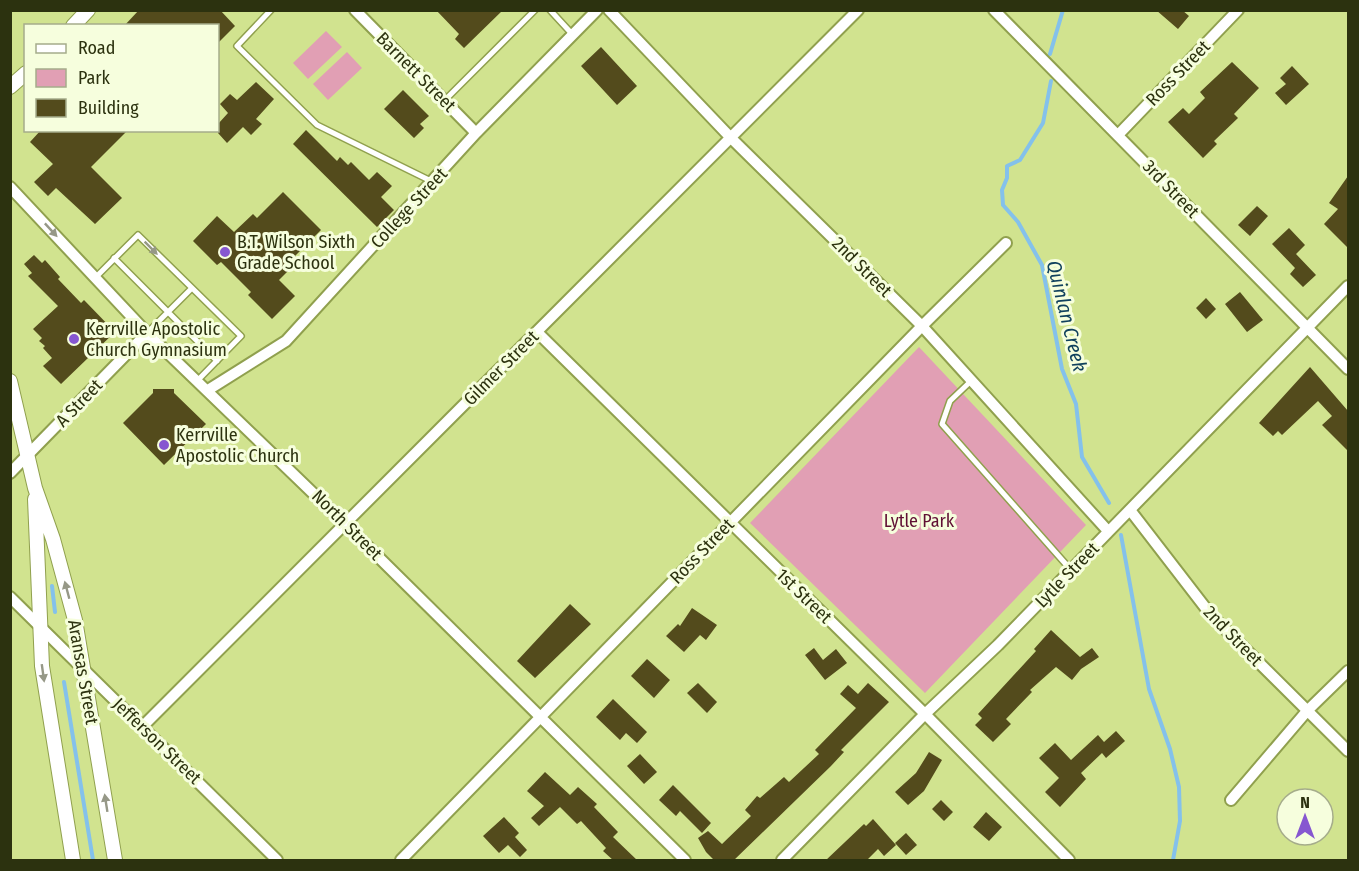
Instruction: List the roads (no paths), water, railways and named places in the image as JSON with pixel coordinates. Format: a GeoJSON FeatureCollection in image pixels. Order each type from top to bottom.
{"type":"FeatureCollection","features":[{"type":"Feature","properties":{"kind":"street"},"geometry":{"type":"LineString","coordinates":[[75,24],[88,10]]}},
{"type":"Feature","properties":{"kind":"street","name":"Barnett Street"},"geometry":{"type":"LineString","coordinates":[[356,10],[476,134]]}},
{"type":"Feature","properties":{"kind":"street","name":"College Street"},"geometry":{"type":"LineString","coordinates":[[208,390],[286,341],[476,134],[597,10]]}},
{"type":"Feature","properties":{"kind":"street","name":"2nd Street"},"geometry":{"type":"LineString","coordinates":[[609,10],[731,138],[922,326],[1108,531]]}},
{"type":"Feature","properties":{"kind":"street","name":"Gilmer Street"},"geometry":{"type":"LineString","coordinates":[[143,726],[858,10]]}},
{"type":"Feature","properties":{"kind":"street","name":"3rd Street"},"geometry":{"type":"LineString","coordinates":[[994,10],[1348,369]]}},
{"type":"Feature","properties":{"kind":"street","name":"Ross Street"},"geometry":{"type":"LineString","coordinates":[[1118,135],[1238,10]]}},
{"type":"Feature","properties":{"kind":"street"},"geometry":{"type":"LineString","coordinates":[[10,87],[24,75]]}},
{"type":"Feature","properties":{"kind":"street","name":"North Street"},"geometry":{"type":"LineString","coordinates":[[10,187],[147,333],[198,380],[686,861]]}},
{"type":"Feature","properties":{"kind":"street","name":"Ross Street"},"geometry":{"type":"LineString","coordinates":[[401,861],[540,716],[1006,243]]}},
{"type":"Feature","properties":{"kind":"street","name":"Lytle Street"},"geometry":{"type":"LineString","coordinates":[[782,861],[925,714],[1071,570],[1348,286]]}},
{"type":"Feature","properties":{"kind":"street","name":"1st Street"},"geometry":{"type":"LineString","coordinates":[[537,332],[925,714],[1069,861]]}},
{"type":"Feature","properties":{"kind":"street","name":"A Street"},"geometry":{"type":"LineString","coordinates":[[10,473],[147,333]]}},
{"type":"Feature","properties":{"kind":"street","name":"Aransas Street"},"geometry":{"type":"LineString","coordinates":[[10,381],[35,488],[53,539],[72,608],[115,861]]}},
{"type":"Feature","properties":{"kind":"street","name":"Aransas Street"},"geometry":{"type":"LineString","coordinates":[[35,488],[42,666],[73,861]]}},
{"type":"Feature","properties":{"kind":"street","name":"2nd Street"},"geometry":{"type":"LineString","coordinates":[[1130,510],[1211,615],[1348,751]]}},
{"type":"Feature","properties":{"kind":"street","name":"Jefferson Street"},"geometry":{"type":"LineString","coordinates":[[10,597],[277,861]]}},
{"type":"Feature","properties":{"kind":"street"},"geometry":{"type":"LineString","coordinates":[[1231,800],[1307,711],[1348,671]]}},
{"type":"Feature","properties":{"kind":"lane"},"geometry":{"type":"LineString","coordinates":[[444,101],[535,10]]}},
{"type":"Feature","properties":{"kind":"lane"},"geometry":{"type":"LineString","coordinates":[[550,10],[573,35]]}},
{"type":"Feature","properties":{"kind":"lane"},"geometry":{"type":"LineString","coordinates":[[268,12],[237,46],[317,125],[433,182]]}},
{"type":"Feature","properties":{"kind":"lane"},"geometry":{"type":"LineString","coordinates":[[95,278],[138,235],[241,336],[198,380]]}},
{"type":"Feature","properties":{"kind":"lane"},"geometry":{"type":"LineString","coordinates":[[114,258],[217,361]]}},
{"type":"Feature","properties":{"kind":"lane"},"geometry":{"type":"LineString","coordinates":[[147,333],[192,288]]}},
{"type":"Feature","properties":{"kind":"lane"},"geometry":{"type":"LineString","coordinates":[[971,381],[950,401],[942,424],[1071,570]]}},
{"type":"Feature","properties":{"kind":"waterway","name":"Quinlan Creek"},"geometry":{"type":"LineString","coordinates":[[1050,54],[1063,10]]}},
{"type":"Feature","properties":{"kind":"waterway","name":"Quinlan Creek"},"geometry":{"type":"LineString","coordinates":[[1051,81],[1043,123],[1020,160],[1007,166],[1007,178],[1002,190],[1003,205],[1018,222],[1042,265],[1062,369],[1076,404],[1082,457],[1109,503]]}},
{"type":"Feature","properties":{"kind":"waterway","name":"Quinlan Creek"},"geometry":{"type":"LineString","coordinates":[[1121,535],[1149,689],[1170,749],[1179,787],[1180,821],[1173,860]]}},
{"type":"Feature","properties":{"kind":"waterway"},"geometry":{"type":"LineString","coordinates":[[52,586],[55,612]]}},
{"type":"Feature","properties":{"kind":"waterway"},"geometry":{"type":"LineString","coordinates":[[64,682],[93,860]]}},
{"type":"Feature","properties":{"kind":"place","name":"B.T. Wilson Sixth Grade School"},"geometry":{"type":"Point","coordinates":[225,252]}},
{"type":"Feature","properties":{"kind":"place","name":"Kerrville Apostolic Church Gymnasium"},"geometry":{"type":"Point","coordinates":[74,339]}},
{"type":"Feature","properties":{"kind":"place","name":"Kerrville Apostolic Church"},"geometry":{"type":"Point","coordinates":[164,445]}},
{"type":"Feature","properties":{"kind":"park label","name":"Lytle Park"},"geometry":{"type":"Point","coordinates":[919,521]}}]}
